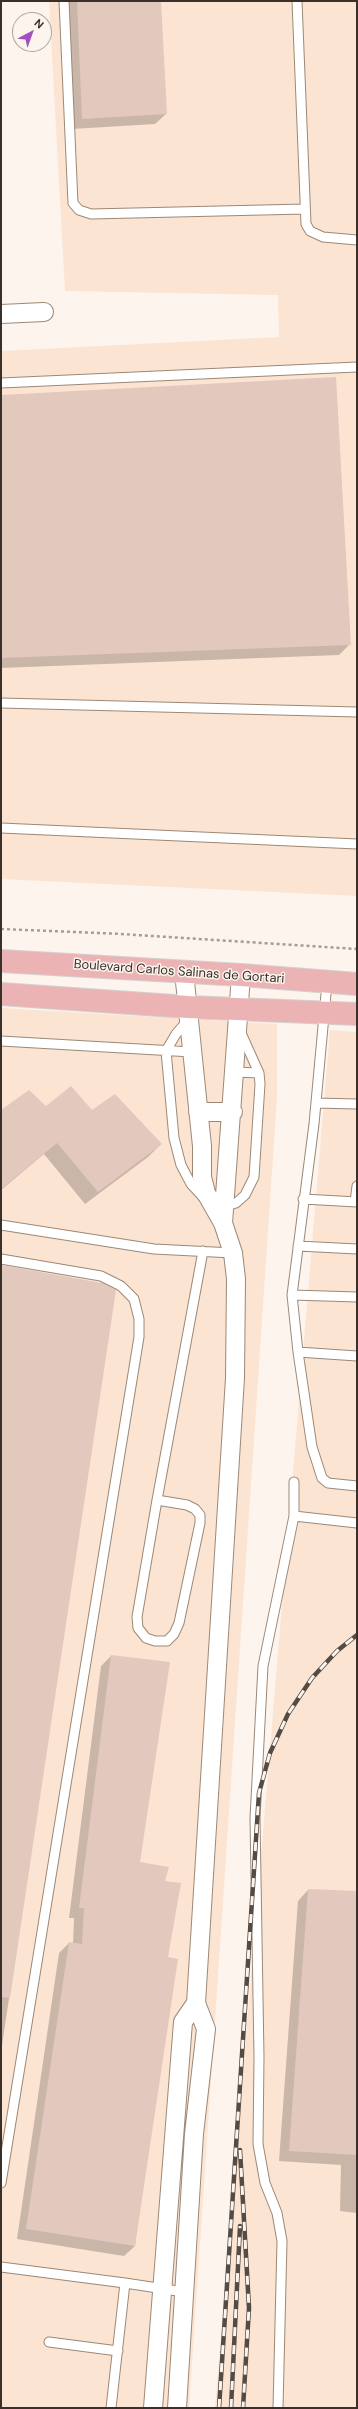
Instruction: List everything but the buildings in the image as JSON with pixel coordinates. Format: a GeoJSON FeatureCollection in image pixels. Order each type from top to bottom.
{"type":"FeatureCollection","features":[{"type":"Feature","properties":{"kind":"main road","name":"Boulevard Carlos Salinas de Gortari"},"geometry":{"type":"LineString","coordinates":[[1,961],[241,975],[327,983],[357,984]]}},
{"type":"Feature","properties":{"kind":"main road"},"geometry":{"type":"LineString","coordinates":[[1,994],[239,1019],[324,1013],[357,1014]]}},
{"type":"Feature","properties":{"kind":"street"},"geometry":{"type":"LineString","coordinates":[[1,314],[44,312]]}},
{"type":"Feature","properties":{"kind":"street"},"geometry":{"type":"LineString","coordinates":[[177,2408],[194,2134],[206,2029],[196,2003],[235,1378],[236,1279],[233,1253],[220,1212],[202,1177],[198,1112],[184,972]]}},
{"type":"Feature","properties":{"kind":"street"},"geometry":{"type":"LineString","coordinates":[[220,1212],[233,1112],[241,975]]}},
{"type":"Feature","properties":{"kind":"street"},"geometry":{"type":"LineString","coordinates":[[198,1112],[233,1112]]}},
{"type":"Feature","properties":{"kind":"street"},"geometry":{"type":"LineString","coordinates":[[153,2408],[161,2288],[183,2022],[196,2003]]}},
{"type":"Feature","properties":{"kind":"lane"},"geometry":{"type":"LineString","coordinates":[[64,1],[73,203],[79,210],[91,214],[306,209]]}},
{"type":"Feature","properties":{"kind":"lane"},"geometry":{"type":"LineString","coordinates":[[297,1],[307,228],[316,235],[357,240]]}},
{"type":"Feature","properties":{"kind":"lane"},"geometry":{"type":"LineString","coordinates":[[1,383],[357,367]]}},
{"type":"Feature","properties":{"kind":"lane"},"geometry":{"type":"LineString","coordinates":[[1,703],[357,712]]}},
{"type":"Feature","properties":{"kind":"lane"},"geometry":{"type":"LineString","coordinates":[[1,828],[357,844]]}},
{"type":"Feature","properties":{"kind":"lane"},"geometry":{"type":"LineString","coordinates":[[327,983],[316,1103],[292,1295],[298,1352],[312,1447],[322,1478],[328,1483],[357,1486]]}},
{"type":"Feature","properties":{"kind":"lane"},"geometry":{"type":"LineString","coordinates":[[188,1013],[166,1051],[174,1138],[181,1165],[191,1184],[220,1212],[236,1203],[245,1195],[254,1177],[260,1084],[258,1073],[239,1019]]}},
{"type":"Feature","properties":{"kind":"lane"},"geometry":{"type":"LineString","coordinates":[[1,1041],[192,1052]]}},
{"type":"Feature","properties":{"kind":"lane"},"geometry":{"type":"LineString","coordinates":[[235,1072],[258,1073]]}},
{"type":"Feature","properties":{"kind":"lane"},"geometry":{"type":"LineString","coordinates":[[316,1103],[357,1104]]}},
{"type":"Feature","properties":{"kind":"lane"},"geometry":{"type":"LineString","coordinates":[[303,1199],[356,1202],[357,1186]]}},
{"type":"Feature","properties":{"kind":"lane"},"geometry":{"type":"LineString","coordinates":[[1,1225],[154,1249],[233,1253]]}},
{"type":"Feature","properties":{"kind":"lane"},"geometry":{"type":"LineString","coordinates":[[298,1246],[357,1249]]}},
{"type":"Feature","properties":{"kind":"lane"},"geometry":{"type":"LineString","coordinates":[[157,1500],[187,1505],[195,1509],[200,1515],[200,1523],[179,1623],[174,1634],[167,1641],[155,1641],[146,1638],[138,1628],[137,1617],[157,1500],[203,1251]]}},
{"type":"Feature","properties":{"kind":"lane"},"geometry":{"type":"LineString","coordinates":[[1,1259],[101,1276],[121,1286],[134,1299],[140,1319],[137,1353],[1,2183]]}},
{"type":"Feature","properties":{"kind":"lane"},"geometry":{"type":"LineString","coordinates":[[292,1295],[357,1297]]}},
{"type":"Feature","properties":{"kind":"lane"},"geometry":{"type":"LineString","coordinates":[[298,1352],[357,1356]]}},
{"type":"Feature","properties":{"kind":"lane"},"geometry":{"type":"LineString","coordinates":[[278,2408],[282,2241],[276,2213],[265,2183],[258,2144],[259,2057],[256,1818],[263,1666],[294,1516],[294,1482]]}},
{"type":"Feature","properties":{"kind":"lane"},"geometry":{"type":"LineString","coordinates":[[294,1516],[357,1523]]}},
{"type":"Feature","properties":{"kind":"lane"},"geometry":{"type":"LineString","coordinates":[[1,2267],[184,2292]]}},
{"type":"Feature","properties":{"kind":"lane"},"geometry":{"type":"LineString","coordinates":[[112,2408],[125,2283]]}},
{"type":"Feature","properties":{"kind":"lane"},"geometry":{"type":"LineString","coordinates":[[49,2342],[118,2352]]}},
{"type":"Feature","properties":{"kind":"path"},"geometry":{"type":"LineString","coordinates":[[1,929],[129,934],[357,949]]}},
{"type":"Feature","properties":{"kind":"shaded area"},"geometry":{"type":"Polygon","coordinates":[[[49,1],[357,1],[357,896],[1,879],[1,351],[279,337],[278,295],[65,291],[52,52],[52,12],[50,12],[49,1]]]}},
{"type":"Feature","properties":{"kind":"shaded area"},"geometry":{"type":"Polygon","coordinates":[[[1,1008],[277,1024],[277,1097],[189,2408],[1,2408],[1,1008]]]}},
{"type":"Feature","properties":{"kind":"shaded area"},"geometry":{"type":"Polygon","coordinates":[[[330,1030],[357,1032],[357,2408],[215,2408],[330,1030]]]}},
{"type":"Feature","properties":{"kind":"railway"},"geometry":{"type":"LineString","coordinates":[[219,2408],[259,1793],[270,1753],[288,1714],[312,1678],[337,1651],[357,1635]]}},
{"type":"Feature","properties":{"kind":"railway"},"geometry":{"type":"LineString","coordinates":[[240,2150],[249,2308],[243,2408]]}},
{"type":"Feature","properties":{"kind":"railway"},"geometry":{"type":"LineString","coordinates":[[231,2408],[240,2226]]}}]}
